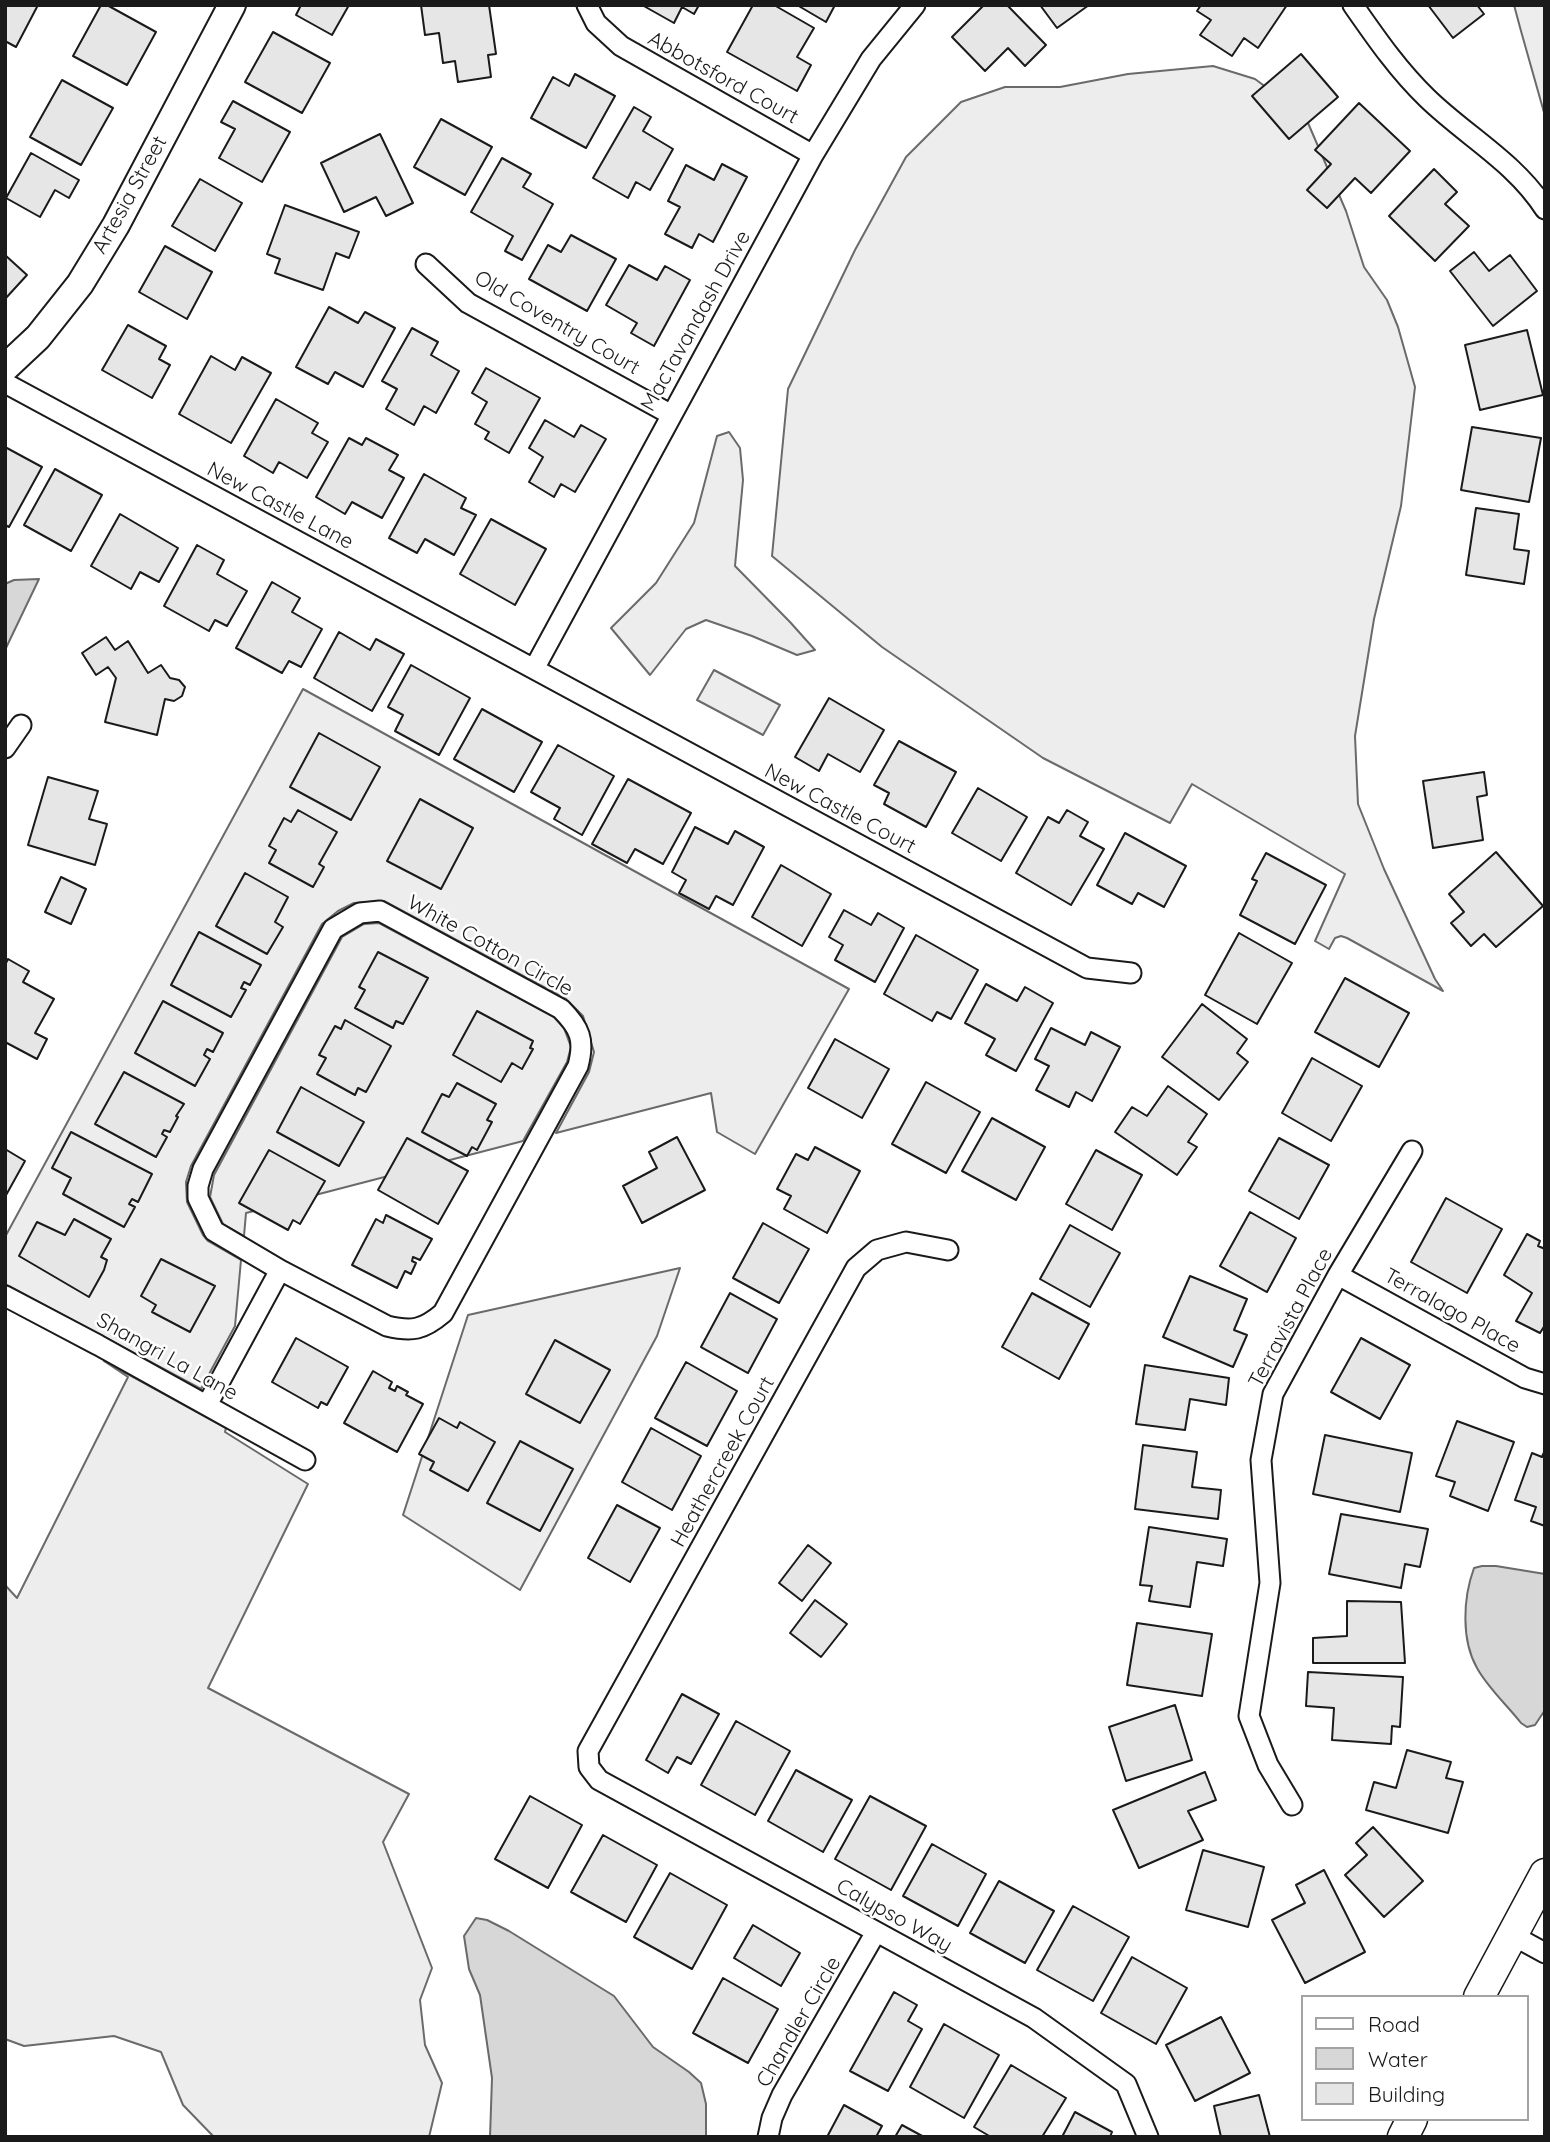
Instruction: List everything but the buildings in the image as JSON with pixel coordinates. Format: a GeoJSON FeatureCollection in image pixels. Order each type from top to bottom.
{"type":"FeatureCollection","features":[{"type":"Feature","properties":{"kind":"main road"},"geometry":{"type":"LineString","coordinates":[[1480,1995],[1545,1874]]}},
{"type":"Feature","properties":{"kind":"main road"},"geometry":{"type":"LineString","coordinates":[[1403,2137],[1411,2121]]}},
{"type":"Feature","properties":{"kind":"street","name":"Artesia Street"},"geometry":{"type":"LineString","coordinates":[[5,368],[38,337],[80,284],[116,225],[232,5]]}},
{"type":"Feature","properties":{"kind":"street","name":"Abbotsford Court"},"geometry":{"type":"LineString","coordinates":[[587,5],[596,23],[621,46],[813,155]]}},
{"type":"Feature","properties":{"kind":"street","name":"MacTavandash Drive"},"geometry":{"type":"LineString","coordinates":[[534,669],[670,414],[813,155],[872,60],[915,5]]}},
{"type":"Feature","properties":{"kind":"street"},"geometry":{"type":"LineString","coordinates":[[1353,5],[1393,62],[1429,100],[1502,158],[1545,209]]}},
{"type":"Feature","properties":{"kind":"street","name":"Old Coventry Court"},"geometry":{"type":"LineString","coordinates":[[426,264],[468,303],[670,414]]}},
{"type":"Feature","properties":{"kind":"street","name":"New Castle Lane"},"geometry":{"type":"LineString","coordinates":[[5,383],[534,669]]}},
{"type":"Feature","properties":{"kind":"street","name":"New Castle Court"},"geometry":{"type":"LineString","coordinates":[[534,669],[1087,968],[1131,973]]}},
{"type":"Feature","properties":{"kind":"street"},"geometry":{"type":"LineString","coordinates":[[5,748],[21,725]]}},
{"type":"Feature","properties":{"kind":"street","name":"White Cotton Circle"},"geometry":{"type":"LineString","coordinates":[[380,911],[561,1009],[575,1023],[583,1048],[578,1066],[443,1313],[421,1328],[406,1330],[387,1326],[280,1270],[214,1231],[198,1198],[198,1186],[202,1169],[333,929],[360,913],[380,911]]}},
{"type":"Feature","properties":{"kind":"street","name":"Terravista Place"},"geometry":{"type":"LineString","coordinates":[[1292,1804],[1268,1765],[1249,1716],[1270,1583],[1261,1460],[1273,1394],[1338,1275],[1412,1151]]}},
{"type":"Feature","properties":{"kind":"street","name":"Heathercreek Court"},"geometry":{"type":"LineString","coordinates":[[589,1767],[588,1751],[856,1268],[877,1250],[906,1242],[948,1250]]}},
{"type":"Feature","properties":{"kind":"street"},"geometry":{"type":"LineString","coordinates":[[207,1405],[280,1270]]}},
{"type":"Feature","properties":{"kind":"street","name":"Terralago Place"},"geometry":{"type":"LineString","coordinates":[[1338,1275],[1525,1378],[1545,1384]]}},
{"type":"Feature","properties":{"kind":"street","name":"Shangri La Lane"},"geometry":{"type":"LineString","coordinates":[[5,1296],[305,1460]]}},
{"type":"Feature","properties":{"kind":"street","name":"Calypso Way"},"geometry":{"type":"LineString","coordinates":[[589,1767],[599,1780],[1034,2018],[1126,2084],[1148,2137]]}},
{"type":"Feature","properties":{"kind":"street","name":"Chandler Circle"},"geometry":{"type":"LineString","coordinates":[[768,2137],[772,2118],[782,2095],[876,1932]]}},
{"type":"Feature","properties":{"kind":"street"},"geometry":{"type":"LineString","coordinates":[[1512,1935],[1545,1953]]}},
{"type":"Feature","properties":{"kind":"shaded area"},"geometry":{"type":"Polygon","coordinates":[[[1514,5],[1545,5],[1545,116],[1521,31],[1514,5]]]}},
{"type":"Feature","properties":{"kind":"shaded area"},"geometry":{"type":"Polygon","coordinates":[[[1213,66],[1255,79],[1305,116],[1346,211],[1364,267],[1387,300],[1398,327],[1415,387],[1401,506],[1374,619],[1355,736],[1358,804],[1384,869],[1443,991],[1347,938],[1335,938],[1329,949],[1315,941],[1345,874],[1192,784],[1170,823],[1043,758],[882,647],[772,556],[788,389],[855,250],[906,157],[961,102],[1005,87],[1060,87],[1128,74],[1213,66]]]}},
{"type":"Feature","properties":{"kind":"shaded area"},"geometry":{"type":"Polygon","coordinates":[[[729,432],[740,448],[743,480],[735,566],[815,650],[797,655],[706,620],[686,629],[650,675],[611,628],[656,583],[694,523],[717,436],[729,432]]]}},
{"type":"Feature","properties":{"kind":"shaded area"},"geometry":{"type":"Polygon","coordinates":[[[714,670],[780,705],[763,735],[697,700],[714,670]]]}},
{"type":"Feature","properties":{"kind":"shaded area"},"geometry":{"type":"Polygon","coordinates":[[[303,689],[849,989],[755,1154],[717,1132],[711,1093],[556,1133],[589,1072],[594,1052],[583,1016],[566,999],[384,901],[354,903],[338,911],[322,924],[191,1166],[186,1182],[187,1202],[203,1235],[208,1241],[241,1260],[235,1326],[201,1389],[5,1284],[5,1237],[303,689]]]}},
{"type":"Feature","properties":{"kind":"shaded area"},"geometry":{"type":"Polygon","coordinates":[[[379,923],[554,1017],[564,1028],[571,1047],[567,1062],[523,1141],[246,1213],[244,1236],[223,1224],[210,1197],[214,1175],[342,937],[364,924],[379,923]]]}},
{"type":"Feature","properties":{"kind":"shaded area"},"geometry":{"type":"Polygon","coordinates":[[[680,1268],[657,1336],[520,1590],[403,1515],[468,1315],[680,1268]]]}},
{"type":"Feature","properties":{"kind":"shaded area"},"geometry":{"type":"Polygon","coordinates":[[[104,1361],[226,1428],[225,1432],[308,1484],[208,1688],[409,1794],[383,1842],[432,1968],[420,2000],[425,2045],[442,2083],[429,2137],[214,2137],[183,2105],[161,2052],[114,2036],[24,2046],[5,2039],[5,1585],[17,1598],[128,1377],[104,1361]]]}},
{"type":"Feature","properties":{"kind":"water"},"geometry":{"type":"Polygon","coordinates":[[[39,579],[5,650],[5,584],[14,580],[39,579]]]}},
{"type":"Feature","properties":{"kind":"water"},"geometry":{"type":"Polygon","coordinates":[[[1482,1566],[1545,1574],[1545,1710],[1535,1725],[1527,1727],[1521,1723],[1487,1683],[1477,1668],[1468,1645],[1465,1619],[1470,1580],[1474,1568],[1482,1566]]]}},
{"type":"Feature","properties":{"kind":"water"},"geometry":{"type":"Polygon","coordinates":[[[476,1918],[487,1920],[509,1931],[614,1996],[653,2047],[701,2083],[706,2104],[706,2137],[490,2137],[492,2078],[480,1995],[469,1969],[464,1936],[476,1918]]]}}]}
